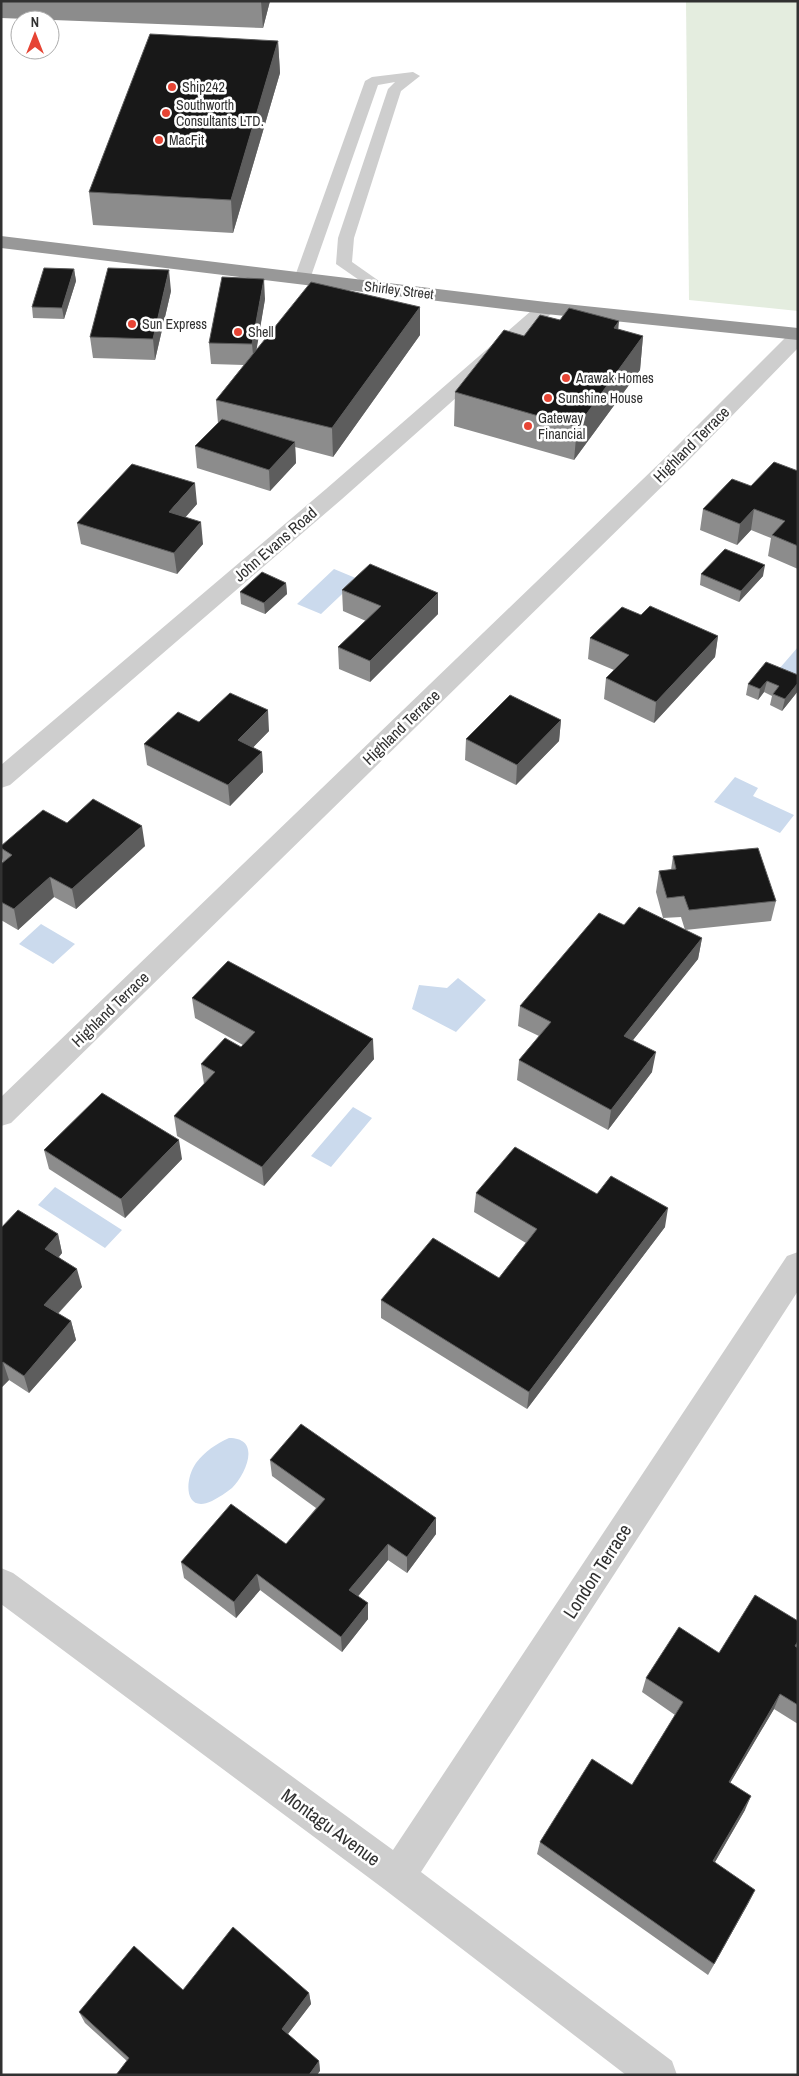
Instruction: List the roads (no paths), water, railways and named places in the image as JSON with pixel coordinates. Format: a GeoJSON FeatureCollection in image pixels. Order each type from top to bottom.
{"type":"FeatureCollection","features":[{"type":"Feature","properties":{"kind":"highway","name":"Shirley Street"},"geometry":{"type":"LineString","coordinates":[[1,242],[546,308],[798,335]]}},
{"type":"Feature","properties":{"kind":"street","name":"John Evans Road"},"geometry":{"type":"LineString","coordinates":[[1,779],[546,308]]}},
{"type":"Feature","properties":{"kind":"street","name":"Highland Terrace"},"geometry":{"type":"LineString","coordinates":[[1,1116],[676,460],[798,335]]}},
{"type":"Feature","properties":{"kind":"street","name":"London Terrace"},"geometry":{"type":"LineString","coordinates":[[397,1876],[798,1266]]}},
{"type":"Feature","properties":{"kind":"street","name":"Montagu Avenue"},"geometry":{"type":"LineString","coordinates":[[1,1584],[397,1876],[658,2075]]}},
{"type":"Feature","properties":{"kind":"lane"},"geometry":{"type":"LineString","coordinates":[[302,279],[372,81],[412,76],[395,89],[346,238],[344,264],[381,288]]}},
{"type":"Feature","properties":{"kind":"water"},"geometry":{"type":"Polygon","coordinates":[[[334,569],[358,579],[321,614],[297,604],[334,569]]]}},
{"type":"Feature","properties":{"kind":"water"},"geometry":{"type":"Polygon","coordinates":[[[798,647],[798,676],[779,669],[798,647]]]}},
{"type":"Feature","properties":{"kind":"water"},"geometry":{"type":"Polygon","coordinates":[[[735,777],[758,788],[753,796],[794,815],[780,833],[714,802],[735,777]]]}},
{"type":"Feature","properties":{"kind":"water"},"geometry":{"type":"Polygon","coordinates":[[[41,924],[75,944],[53,964],[19,944],[41,924]]]}},
{"type":"Feature","properties":{"kind":"water"},"geometry":{"type":"Polygon","coordinates":[[[458,978],[486,1000],[456,1032],[412,1009],[419,985],[447,988],[458,978]]]}},
{"type":"Feature","properties":{"kind":"water"},"geometry":{"type":"Polygon","coordinates":[[[353,1107],[372,1118],[331,1167],[311,1156],[353,1107]]]}},
{"type":"Feature","properties":{"kind":"water"},"geometry":{"type":"Polygon","coordinates":[[[55,1187],[122,1230],[105,1248],[38,1205],[55,1187]]]}},
{"type":"Feature","properties":{"kind":"water"},"geometry":{"type":"Polygon","coordinates":[[[229,1438],[239,1440],[245,1444],[248,1450],[246,1466],[242,1474],[232,1488],[222,1495],[203,1504],[196,1503],[191,1499],[188,1486],[192,1470],[207,1451],[229,1438]]]}},
{"type":"Feature","properties":{"kind":"place","name":"Ship242"},"geometry":{"type":"Point","coordinates":[172,87]}},
{"type":"Feature","properties":{"kind":"place","name":"Southworth Consultants LTD."},"geometry":{"type":"Point","coordinates":[166,113]}},
{"type":"Feature","properties":{"kind":"place","name":"MacFit"},"geometry":{"type":"Point","coordinates":[159,140]}},
{"type":"Feature","properties":{"kind":"place","name":"Sun Express"},"geometry":{"type":"Point","coordinates":[132,324]}},
{"type":"Feature","properties":{"kind":"place","name":"Shell"},"geometry":{"type":"Point","coordinates":[238,332]}},
{"type":"Feature","properties":{"kind":"place","name":"Arawak Homes"},"geometry":{"type":"Point","coordinates":[566,378]}},
{"type":"Feature","properties":{"kind":"place","name":"Sunshine House"},"geometry":{"type":"Point","coordinates":[548,398]}},
{"type":"Feature","properties":{"kind":"place","name":"Gateway Financial"},"geometry":{"type":"Point","coordinates":[528,426]}}]}
